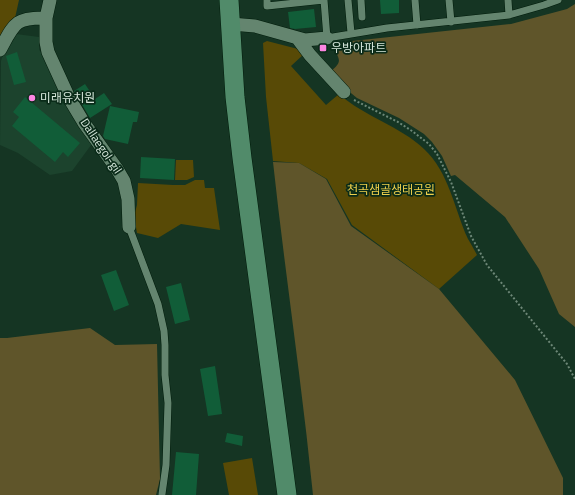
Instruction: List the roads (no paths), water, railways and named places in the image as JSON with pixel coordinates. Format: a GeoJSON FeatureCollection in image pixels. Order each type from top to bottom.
{"type":"FeatureCollection","features":[{"type":"Feature","properties":{"kind":"street","name":"Dallaegol-gil"},"geometry":{"type":"LineString","coordinates":[[50,0],[46,18],[46,42],[48,52],[62,83],[84,123],[124,181],[128,199],[129,228]]}},
{"type":"Feature","properties":{"kind":"street"},"geometry":{"type":"LineString","coordinates":[[229,0],[242,158],[287,495]]}},
{"type":"Feature","properties":{"kind":"street"},"geometry":{"type":"LineString","coordinates":[[0,50],[16,24],[30,18],[46,18]]}},
{"type":"Feature","properties":{"kind":"street"},"geometry":{"type":"LineString","coordinates":[[231,24],[255,26],[298,39],[313,40],[327,38]]}},
{"type":"Feature","properties":{"kind":"street"},"geometry":{"type":"LineString","coordinates":[[298,39],[310,55],[344,92]]}},
{"type":"Feature","properties":{"kind":"lane"},"geometry":{"type":"LineString","coordinates":[[267,0],[268,6],[324,0],[327,38],[351,33],[509,15],[544,3],[558,0]]}},
{"type":"Feature","properties":{"kind":"lane"},"geometry":{"type":"LineString","coordinates":[[348,0],[351,33]]}},
{"type":"Feature","properties":{"kind":"lane"},"geometry":{"type":"LineString","coordinates":[[361,0],[362,18]]}},
{"type":"Feature","properties":{"kind":"lane"},"geometry":{"type":"LineString","coordinates":[[415,0],[417,25]]}},
{"type":"Feature","properties":{"kind":"lane"},"geometry":{"type":"LineString","coordinates":[[449,0],[451,22]]}},
{"type":"Feature","properties":{"kind":"lane"},"geometry":{"type":"LineString","coordinates":[[508,0],[509,15]]}},
{"type":"Feature","properties":{"kind":"lane"},"geometry":{"type":"LineString","coordinates":[[129,228],[158,304],[164,338],[165,375],[168,403],[166,465],[162,494]]}},
{"type":"Feature","properties":{"kind":"place","name":"우방아파트"},"geometry":{"type":"Point","coordinates":[323,48]}},
{"type":"Feature","properties":{"kind":"place","name":"미래유치원"},"geometry":{"type":"Point","coordinates":[32,98]}},
{"type":"Feature","properties":{"kind":"park label","name":"천곡샘골생태공원"},"geometry":{"type":"Point","coordinates":[391,190]}}]}
